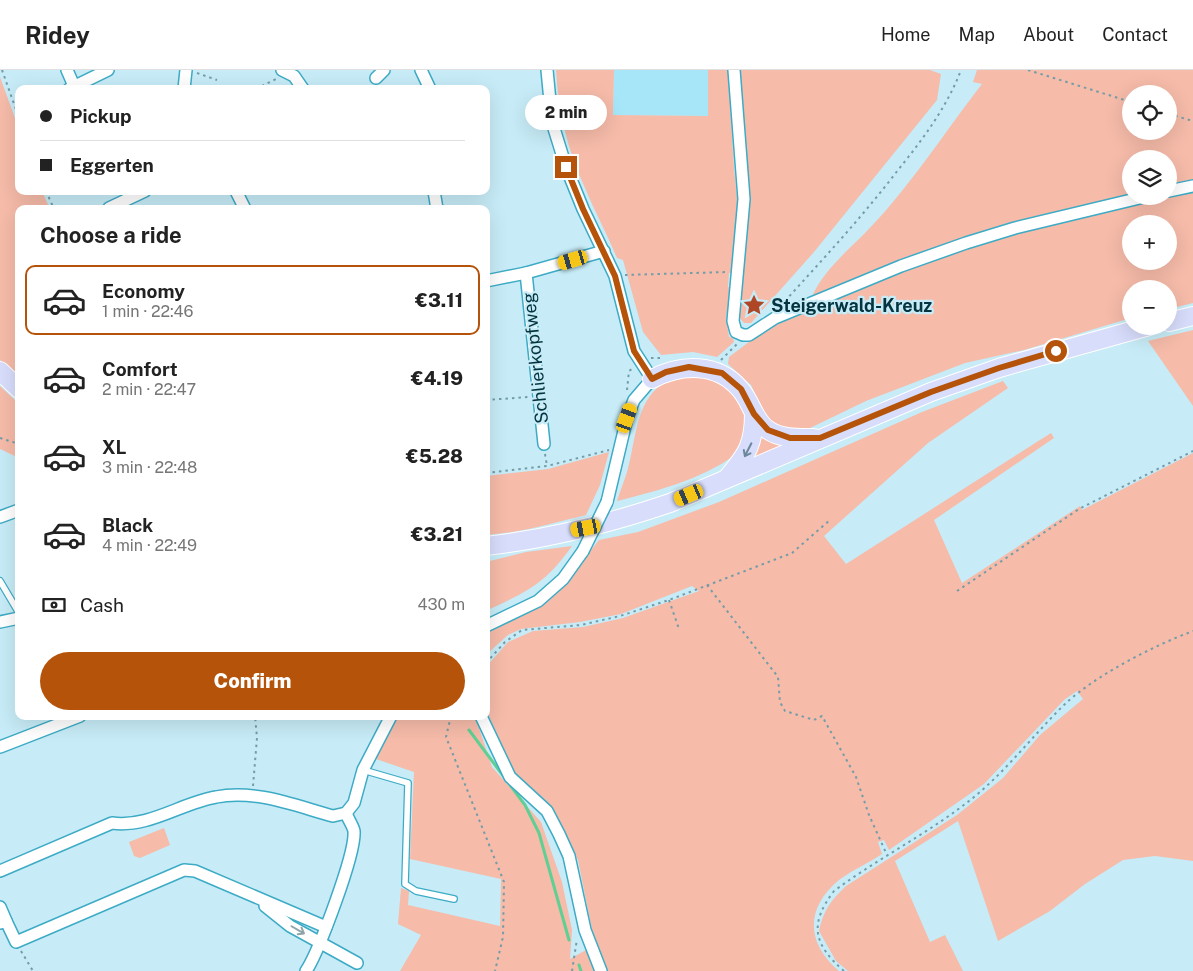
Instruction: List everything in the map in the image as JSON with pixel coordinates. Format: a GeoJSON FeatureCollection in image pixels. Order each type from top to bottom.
{"type":"FeatureCollection","features":[{"type":"Feature","properties":{"kind":"main road"},"geometry":{"type":"LineString","coordinates":[[1177,320],[1193,316]]}},
{"type":"Feature","properties":{"kind":"main road"},"geometry":{"type":"LineString","coordinates":[[490,545],[586,528],[670,503],[931,392],[999,368],[1122,334]]}},
{"type":"Feature","properties":{"kind":"main road"},"geometry":{"type":"LineString","coordinates":[[652,379],[666,372],[689,367],[722,373],[741,389],[754,414],[768,430],[790,438],[820,438]]}},
{"type":"Feature","properties":{"kind":"main road"},"geometry":{"type":"LineString","coordinates":[[0,371],[15,385]]}},
{"type":"Feature","properties":{"kind":"main road"},"geometry":{"type":"LineString","coordinates":[[725,480],[747,454],[754,435],[754,414]]}},
{"type":"Feature","properties":{"kind":"street"},"geometry":{"type":"LineString","coordinates":[[67,70],[71,85]]}},
{"type":"Feature","properties":{"kind":"street"},"geometry":{"type":"LineString","coordinates":[[75,85],[108,70]]}},
{"type":"Feature","properties":{"kind":"street"},"geometry":{"type":"LineString","coordinates":[[184,85],[186,70]]}},
{"type":"Feature","properties":{"kind":"street"},"geometry":{"type":"LineString","coordinates":[[421,70],[428,85]]}},
{"type":"Feature","properties":{"kind":"street"},"geometry":{"type":"LineString","coordinates":[[490,624],[538,601],[563,579],[583,551],[607,502],[627,418],[634,400],[652,379],[634,351],[615,276],[583,209],[558,140],[552,122],[547,70]]}},
{"type":"Feature","properties":{"kind":"street"},"geometry":{"type":"LineString","coordinates":[[734,70],[744,199],[733,321],[736,332],[743,336],[749,335],[776,318],[901,266],[966,242],[1122,202]]}},
{"type":"Feature","properties":{"kind":"street"},"geometry":{"type":"LineString","coordinates":[[284,72],[294,76],[300,85]]}},
{"type":"Feature","properties":{"kind":"street"},"geometry":{"type":"LineString","coordinates":[[1177,189],[1193,186]]}},
{"type":"Feature","properties":{"kind":"street"},"geometry":{"type":"LineString","coordinates":[[115,205],[137,195]]}},
{"type":"Feature","properties":{"kind":"street"},"geometry":{"type":"LineString","coordinates":[[490,280],[604,251]]}},
{"type":"Feature","properties":{"kind":"street","name":"Schlierkopfweg"},"geometry":{"type":"LineString","coordinates":[[526,272],[544,444]]}},
{"type":"Feature","properties":{"kind":"street"},"geometry":{"type":"LineString","coordinates":[[0,518],[15,512]]}},
{"type":"Feature","properties":{"kind":"street"},"geometry":{"type":"LineString","coordinates":[[0,622],[15,619]]}},
{"type":"Feature","properties":{"kind":"street"},"geometry":{"type":"LineString","coordinates":[[0,747],[70,720]]}},
{"type":"Feature","properties":{"kind":"street"},"geometry":{"type":"LineString","coordinates":[[0,872],[112,823],[130,825],[216,797],[252,795],[333,816],[346,814],[354,803],[363,770],[389,720]]}},
{"type":"Feature","properties":{"kind":"street"},"geometry":{"type":"LineString","coordinates":[[483,720],[510,777],[547,811],[559,834],[569,856],[586,930],[601,971]]}},
{"type":"Feature","properties":{"kind":"street"},"geometry":{"type":"LineString","coordinates":[[306,971],[316,956],[348,862],[354,831],[346,814]]}},
{"type":"Feature","properties":{"kind":"street"},"geometry":{"type":"LineString","coordinates":[[0,907],[3,922],[16,942],[184,870],[194,871],[326,927]]}},
{"type":"Feature","properties":{"kind":"street"},"geometry":{"type":"LineString","coordinates":[[250,895],[290,926],[357,963]]}},
{"type":"Feature","properties":{"kind":"lane"},"geometry":{"type":"LineString","coordinates":[[0,582],[15,606]]}},
{"type":"Feature","properties":{"kind":"lane"},"geometry":{"type":"LineString","coordinates":[[363,770],[408,783],[405,884],[416,891],[454,899]]}},
{"type":"Feature","properties":{"kind":"path"},"geometry":{"type":"LineString","coordinates":[[2,70],[15,106]]}},
{"type":"Feature","properties":{"kind":"path"},"geometry":{"type":"LineString","coordinates":[[190,70],[217,80]]}},
{"type":"Feature","properties":{"kind":"path"},"geometry":{"type":"LineString","coordinates":[[776,318],[775,313],[865,213],[925,136],[954,89],[961,70]]}},
{"type":"Feature","properties":{"kind":"path"},"geometry":{"type":"LineString","coordinates":[[1028,70],[1122,99]]}},
{"type":"Feature","properties":{"kind":"path"},"geometry":{"type":"LineString","coordinates":[[263,85],[284,72]]}},
{"type":"Feature","properties":{"kind":"path"},"geometry":{"type":"LineString","coordinates":[[1177,116],[1193,121]]}},
{"type":"Feature","properties":{"kind":"path"},"geometry":{"type":"LineString","coordinates":[[615,276],[739,271]]}},
{"type":"Feature","properties":{"kind":"path"},"geometry":{"type":"LineString","coordinates":[[720,361],[743,336]]}},
{"type":"Feature","properties":{"kind":"path"},"geometry":{"type":"LineString","coordinates":[[490,400],[539,396]]}},
{"type":"Feature","properties":{"kind":"path"},"geometry":{"type":"LineString","coordinates":[[0,438],[15,443]]}},
{"type":"Feature","properties":{"kind":"path"},"geometry":{"type":"LineString","coordinates":[[490,472],[547,466],[613,448]]}},
{"type":"Feature","properties":{"kind":"path"},"geometry":{"type":"LineString","coordinates":[[957,591],[1079,509],[1193,451]]}},
{"type":"Feature","properties":{"kind":"path"},"geometry":{"type":"LineString","coordinates":[[490,659],[505,642],[522,630],[581,625],[620,616],[669,600],[792,553],[830,520]]}},
{"type":"Feature","properties":{"kind":"path"},"geometry":{"type":"LineString","coordinates":[[707,585],[778,677],[780,702],[786,711],[814,720],[822,716],[856,776],[869,815],[887,855]]}},
{"type":"Feature","properties":{"kind":"path"},"geometry":{"type":"LineString","coordinates":[[669,600],[679,629]]}},
{"type":"Feature","properties":{"kind":"path"},"geometry":{"type":"LineString","coordinates":[[844,971],[830,959],[817,935],[817,920],[822,907],[834,891],[969,801],[995,778],[1066,703],[1086,688],[1157,645],[1193,631]]}},
{"type":"Feature","properties":{"kind":"path"},"geometry":{"type":"LineString","coordinates":[[252,795],[257,738],[255,720]]}},
{"type":"Feature","properties":{"kind":"path"},"geometry":{"type":"LineString","coordinates":[[450,720],[446,737],[504,882],[503,937],[495,971]]}},
{"type":"Feature","properties":{"kind":"path"},"geometry":{"type":"LineString","coordinates":[[572,971],[576,940],[586,930]]}},
{"type":"Feature","properties":{"kind":"path"},"geometry":{"type":"LineString","coordinates":[[16,942],[33,971]]}},
{"type":"Feature","properties":{"kind":"shaded area"},"geometry":{"type":"Polygon","coordinates":[[[556,70],[614,70],[613,115],[708,116],[708,70],[728,70],[739,216],[734,273],[729,273],[728,287],[732,287],[726,317],[729,337],[733,338],[734,342],[717,357],[693,352],[661,355],[643,332],[623,260],[617,258],[579,174],[569,145],[562,115],[556,70]]]}},
{"type":"Feature","properties":{"kind":"shaded area"},"geometry":{"type":"Polygon","coordinates":[[[614,70],[708,70],[708,116],[613,115],[614,70]]]}},
{"type":"Feature","properties":{"kind":"shaded area"},"geometry":{"type":"Polygon","coordinates":[[[739,70],[930,70],[941,74],[937,100],[814,252],[751,323],[744,323],[739,317],[750,201],[739,70]]]}},
{"type":"Feature","properties":{"kind":"shaded area"},"geometry":{"type":"Polygon","coordinates":[[[977,70],[1193,70],[1193,303],[1177,307],[1177,280],[1122,280],[1122,321],[1024,350],[965,363],[866,401],[808,429],[792,432],[773,424],[763,410],[751,385],[728,364],[729,357],[766,329],[810,310],[811,300],[822,279],[895,199],[982,84],[973,82],[977,70]]]}},
{"type":"Feature","properties":{"kind":"shaded area"},"geometry":{"type":"Polygon","coordinates":[[[0,77],[15,118],[15,195],[44,195],[48,205],[15,205],[15,373],[0,360],[0,77]]]}},
{"type":"Feature","properties":{"kind":"shaded area"},"geometry":{"type":"Polygon","coordinates":[[[1193,330],[1193,406],[1148,341],[1193,330]]]}},
{"type":"Feature","properties":{"kind":"shaded area"},"geometry":{"type":"Polygon","coordinates":[[[696,375],[721,384],[739,400],[746,422],[743,449],[714,468],[683,482],[617,501],[630,462],[640,417],[649,397],[665,383],[696,375]]]}},
{"type":"Feature","properties":{"kind":"shaded area"},"geometry":{"type":"Polygon","coordinates":[[[1003,381],[1008,388],[928,443],[824,536],[846,564],[1051,433],[1054,438],[934,520],[962,583],[1080,506],[1082,510],[1193,453],[1193,861],[1155,856],[1123,860],[1085,884],[1050,911],[998,941],[958,821],[895,861],[930,942],[945,935],[963,971],[848,971],[836,961],[819,931],[825,912],[836,896],[846,886],[957,815],[1003,778],[1040,735],[1083,699],[1077,691],[1064,700],[984,784],[889,850],[884,840],[878,842],[882,854],[844,876],[828,891],[820,902],[815,914],[814,926],[820,949],[839,971],[400,971],[421,935],[398,924],[401,888],[409,891],[408,905],[500,926],[501,879],[410,859],[414,772],[376,759],[396,720],[476,720],[492,767],[541,822],[562,882],[572,930],[570,959],[595,945],[578,860],[546,801],[512,770],[490,718],[490,662],[508,642],[533,631],[583,627],[623,618],[699,591],[692,586],[621,614],[580,622],[521,629],[508,635],[490,651],[490,632],[544,603],[560,589],[599,540],[638,532],[719,502],[922,412],[1003,381]]]}},
{"type":"Feature","properties":{"kind":"shaded area"},"geometry":{"type":"Polygon","coordinates":[[[0,386],[15,400],[15,456],[0,449],[0,386]]]}},
{"type":"Feature","properties":{"kind":"shaded area"},"geometry":{"type":"Polygon","coordinates":[[[760,429],[789,444],[750,460],[760,429]]]}},
{"type":"Feature","properties":{"kind":"shaded area"},"geometry":{"type":"Polygon","coordinates":[[[609,452],[600,485],[586,515],[524,530],[490,535],[490,476],[548,469],[609,452]]]}},
{"type":"Feature","properties":{"kind":"shaded area"},"geometry":{"type":"Polygon","coordinates":[[[572,546],[553,570],[534,586],[490,609],[490,561],[526,552],[572,546]]]}},
{"type":"Feature","properties":{"kind":"shaded area"},"geometry":{"type":"Polygon","coordinates":[[[164,828],[170,845],[140,858],[134,856],[129,842],[164,828]]]}},
{"type":"Feature","properties":{"kind":"waterway"},"geometry":{"type":"LineString","coordinates":[[469,730],[525,805],[539,833],[569,940]]}},
{"type":"Feature","properties":{"kind":"waterway"},"geometry":{"type":"LineString","coordinates":[[579,965],[581,971]]}},
{"type":"Feature","properties":{"kind":"place","name":"Steigerwald-Kreuz"},"geometry":{"type":"Point","coordinates":[754,305]}},
{"type":"Feature","properties":{"kind":"route"},"geometry":{"type":"LineString","coordinates":[[566,167],[583,209],[615,276],[634,351],[652,379],[666,372],[689,367],[706,368],[722,373],[741,389],[754,414],[768,430],[790,438],[820,438],[931,392],[999,368],[1056,351]]}}]}
